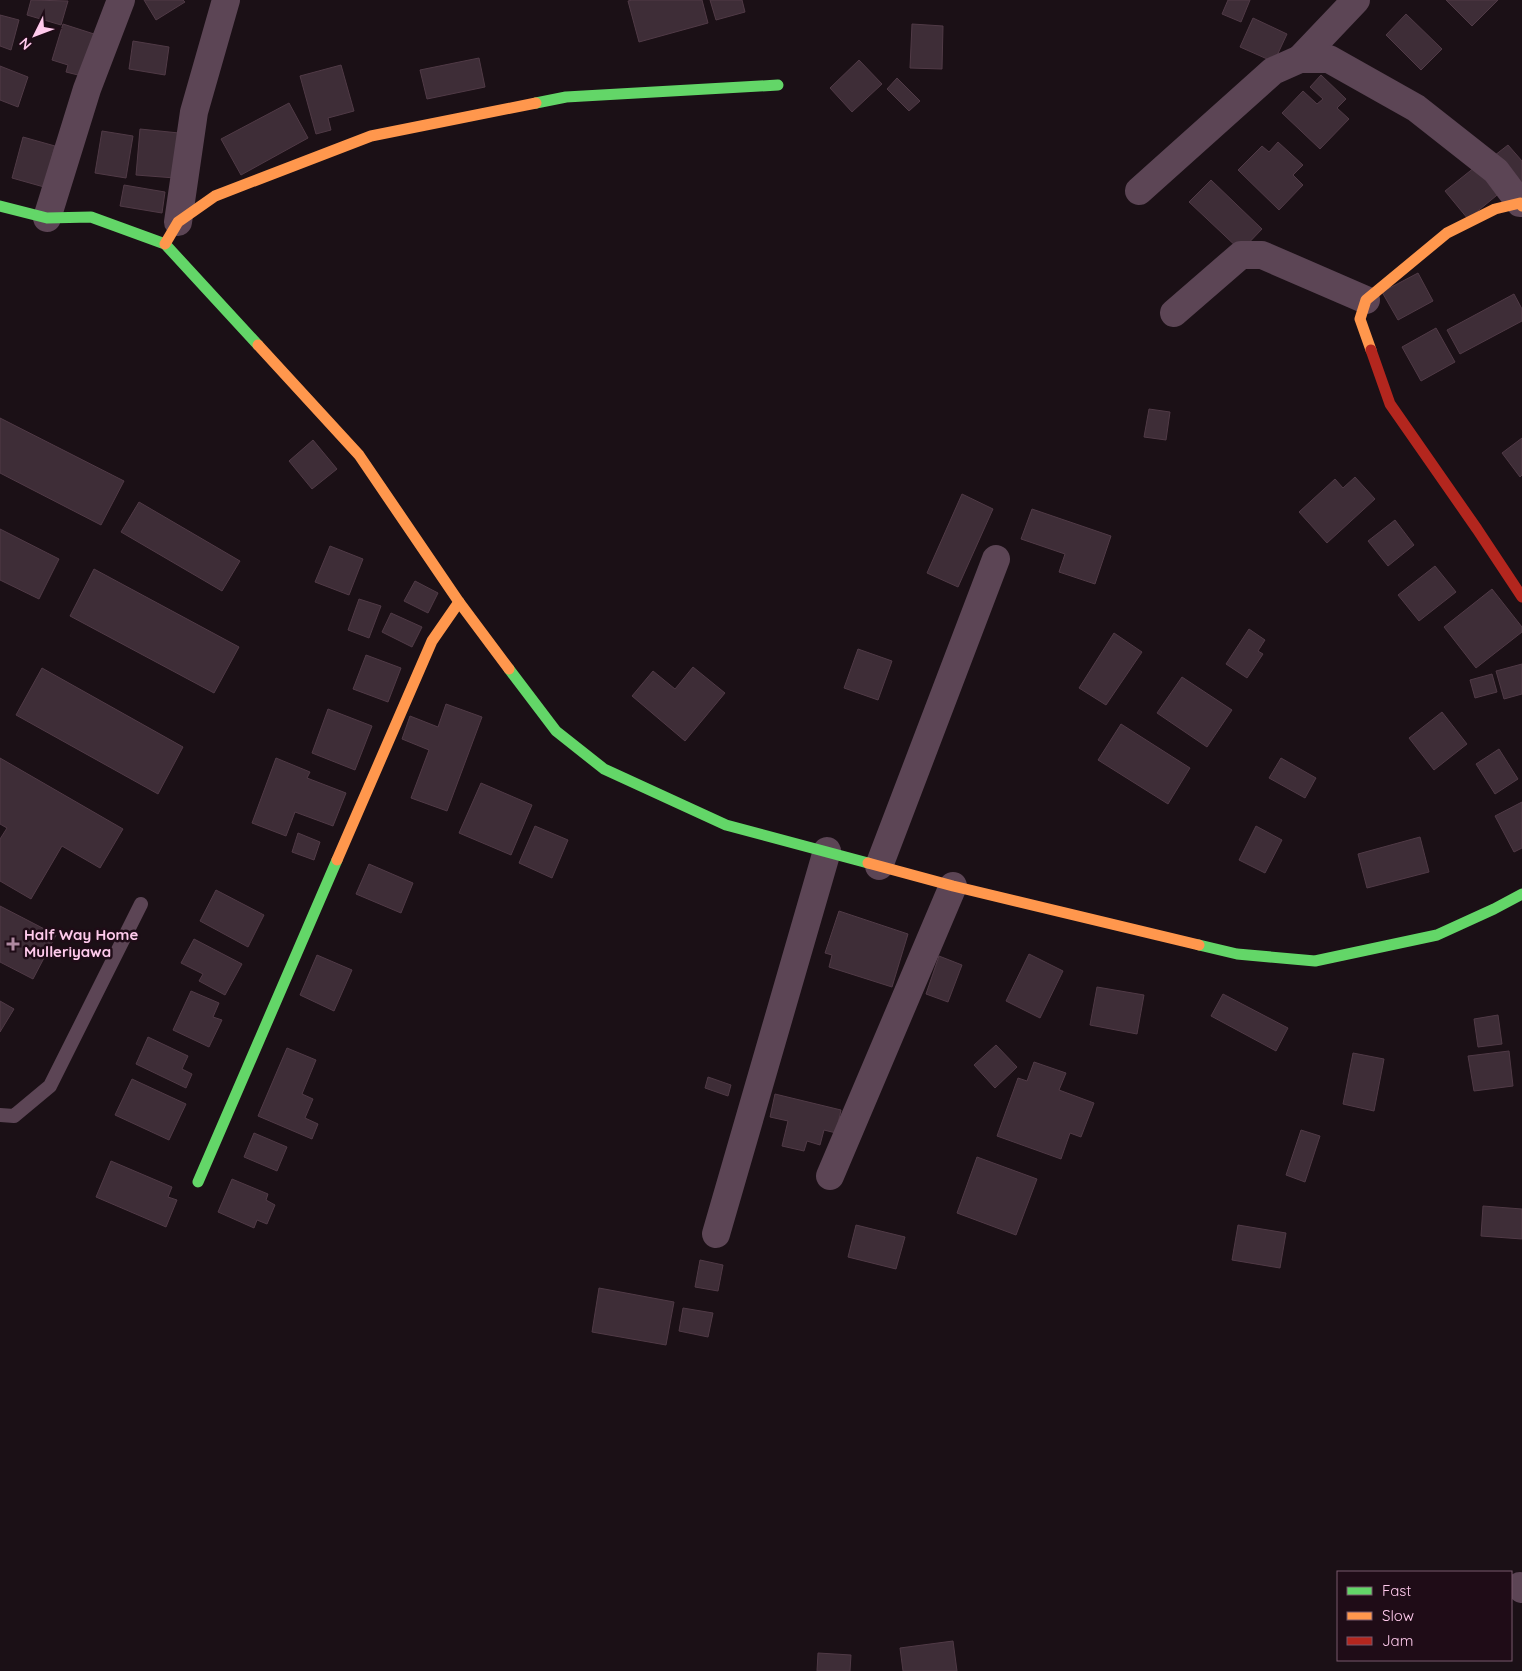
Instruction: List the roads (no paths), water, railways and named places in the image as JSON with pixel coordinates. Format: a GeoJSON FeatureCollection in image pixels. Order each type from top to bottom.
{"type":"FeatureCollection","features":[{"type":"Feature","properties":{"kind":"street"},"geometry":{"type":"LineString","coordinates":[[48,218],[87,89],[121,0]]}},
{"type":"Feature","properties":{"kind":"street"},"geometry":{"type":"LineString","coordinates":[[172,233],[194,112],[226,0]]}},
{"type":"Feature","properties":{"kind":"street"},"geometry":{"type":"LineString","coordinates":[[1300,59],[1356,0]]}},
{"type":"Feature","properties":{"kind":"street"},"geometry":{"type":"LineString","coordinates":[[1139,191],[1272,70],[1300,59],[1329,59],[1416,108],[1496,171],[1521,204],[1495,209],[1447,233],[1366,300],[1360,319],[1390,404],[1522,597]]}},
{"type":"Feature","properties":{"kind":"street"},"geometry":{"type":"LineString","coordinates":[[172,233],[214,196],[371,136],[566,97],[778,85]]}},
{"type":"Feature","properties":{"kind":"street"},"geometry":{"type":"LineString","coordinates":[[0,206],[48,218],[91,217],[172,233],[359,455],[459,602],[556,731],[604,769],[726,825],[953,886],[1237,954],[1315,961],[1437,935],[1522,894]]}},
{"type":"Feature","properties":{"kind":"street"},"geometry":{"type":"LineString","coordinates":[[1174,313],[1242,255],[1262,255],[1366,300]]}},
{"type":"Feature","properties":{"kind":"street"},"geometry":{"type":"LineString","coordinates":[[879,866],[996,559]]}},
{"type":"Feature","properties":{"kind":"street"},"geometry":{"type":"LineString","coordinates":[[198,1182],[432,640],[459,602]]}},
{"type":"Feature","properties":{"kind":"street"},"geometry":{"type":"LineString","coordinates":[[716,1234],[827,851]]}},
{"type":"Feature","properties":{"kind":"street"},"geometry":{"type":"LineString","coordinates":[[830,1176],[953,886]]}},
{"type":"Feature","properties":{"kind":"lane"},"geometry":{"type":"LineString","coordinates":[[0,1115],[14,1116],[50,1086],[142,904]]}},
{"type":"Feature","properties":{"kind":"place","name":"Half Way Home Mulleriyawa"},"geometry":{"type":"Point","coordinates":[13,944]}}]}
